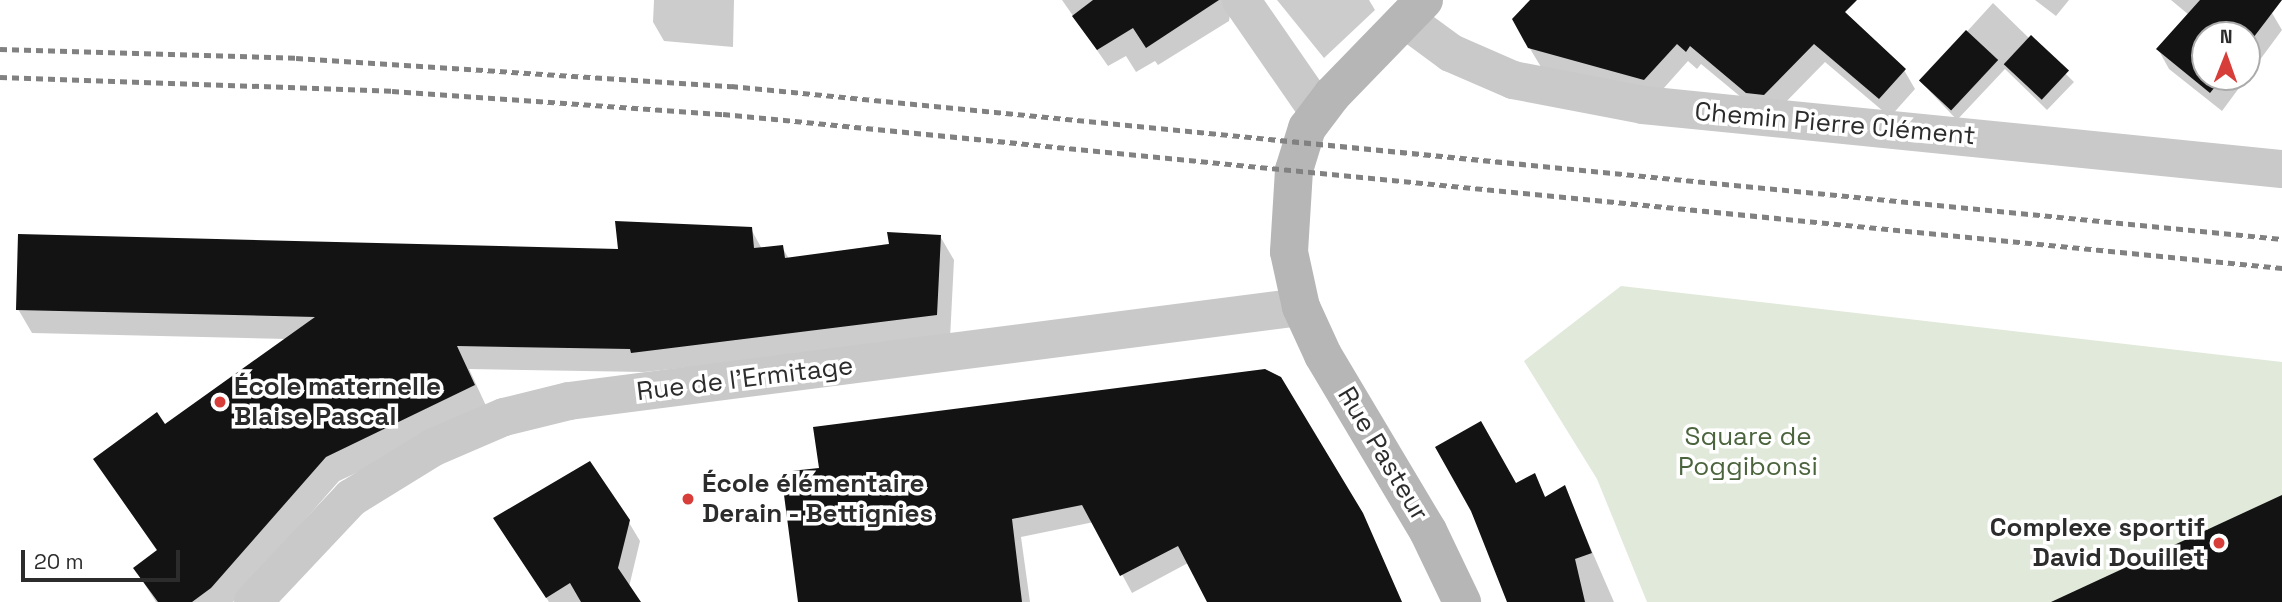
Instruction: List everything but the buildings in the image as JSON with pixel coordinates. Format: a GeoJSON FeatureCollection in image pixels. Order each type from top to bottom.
{"type":"FeatureCollection","features":[{"type":"Feature","properties":{"kind":"street"},"geometry":{"type":"LineString","coordinates":[[1241,0],[1318,111]]}},
{"type":"Feature","properties":{"kind":"street","name":"Rue Pasteur"},"geometry":{"type":"LineString","coordinates":[[1415,10],[1318,111],[1301,142],[1290,207],[1289,252],[1301,307],[1323,355],[1428,531],[1462,602]]}},
{"type":"Feature","properties":{"kind":"street","name":"Chemin Pierre Clément"},"geometry":{"type":"LineString","coordinates":[[1415,10],[1451,53],[1513,80],[1643,105],[2282,169]]}},
{"type":"Feature","properties":{"kind":"street","name":"Rue de l'Ermitage"},"geometry":{"type":"LineString","coordinates":[[253,602],[351,498],[434,447],[504,417],[569,401],[1301,307]]}},
{"type":"Feature","properties":{"kind":"green space","name":"Square de Poggibonsi"},"geometry":{"type":"Polygon","coordinates":[[[1621,286],[2282,362],[2282,602],[1647,602],[1597,479],[1524,361],[1621,286]]]}},
{"type":"Feature","properties":{"kind":"railway"},"geometry":{"type":"LineString","coordinates":[[0,49],[296,58],[731,86],[2282,239]]}},
{"type":"Feature","properties":{"kind":"railway"},"geometry":{"type":"LineString","coordinates":[[0,77],[392,91],[723,114],[2282,268]]}},
{"type":"Feature","properties":{"kind":"place","name":"École maternelle Blaise Pascal"},"geometry":{"type":"Point","coordinates":[220,402]}},
{"type":"Feature","properties":{"kind":"place","name":"École élémentaire Derain - Bettignies"},"geometry":{"type":"Point","coordinates":[688,499]}},
{"type":"Feature","properties":{"kind":"place","name":"Complexe sportif David Douillet"},"geometry":{"type":"Point","coordinates":[2219,543]}}]}
